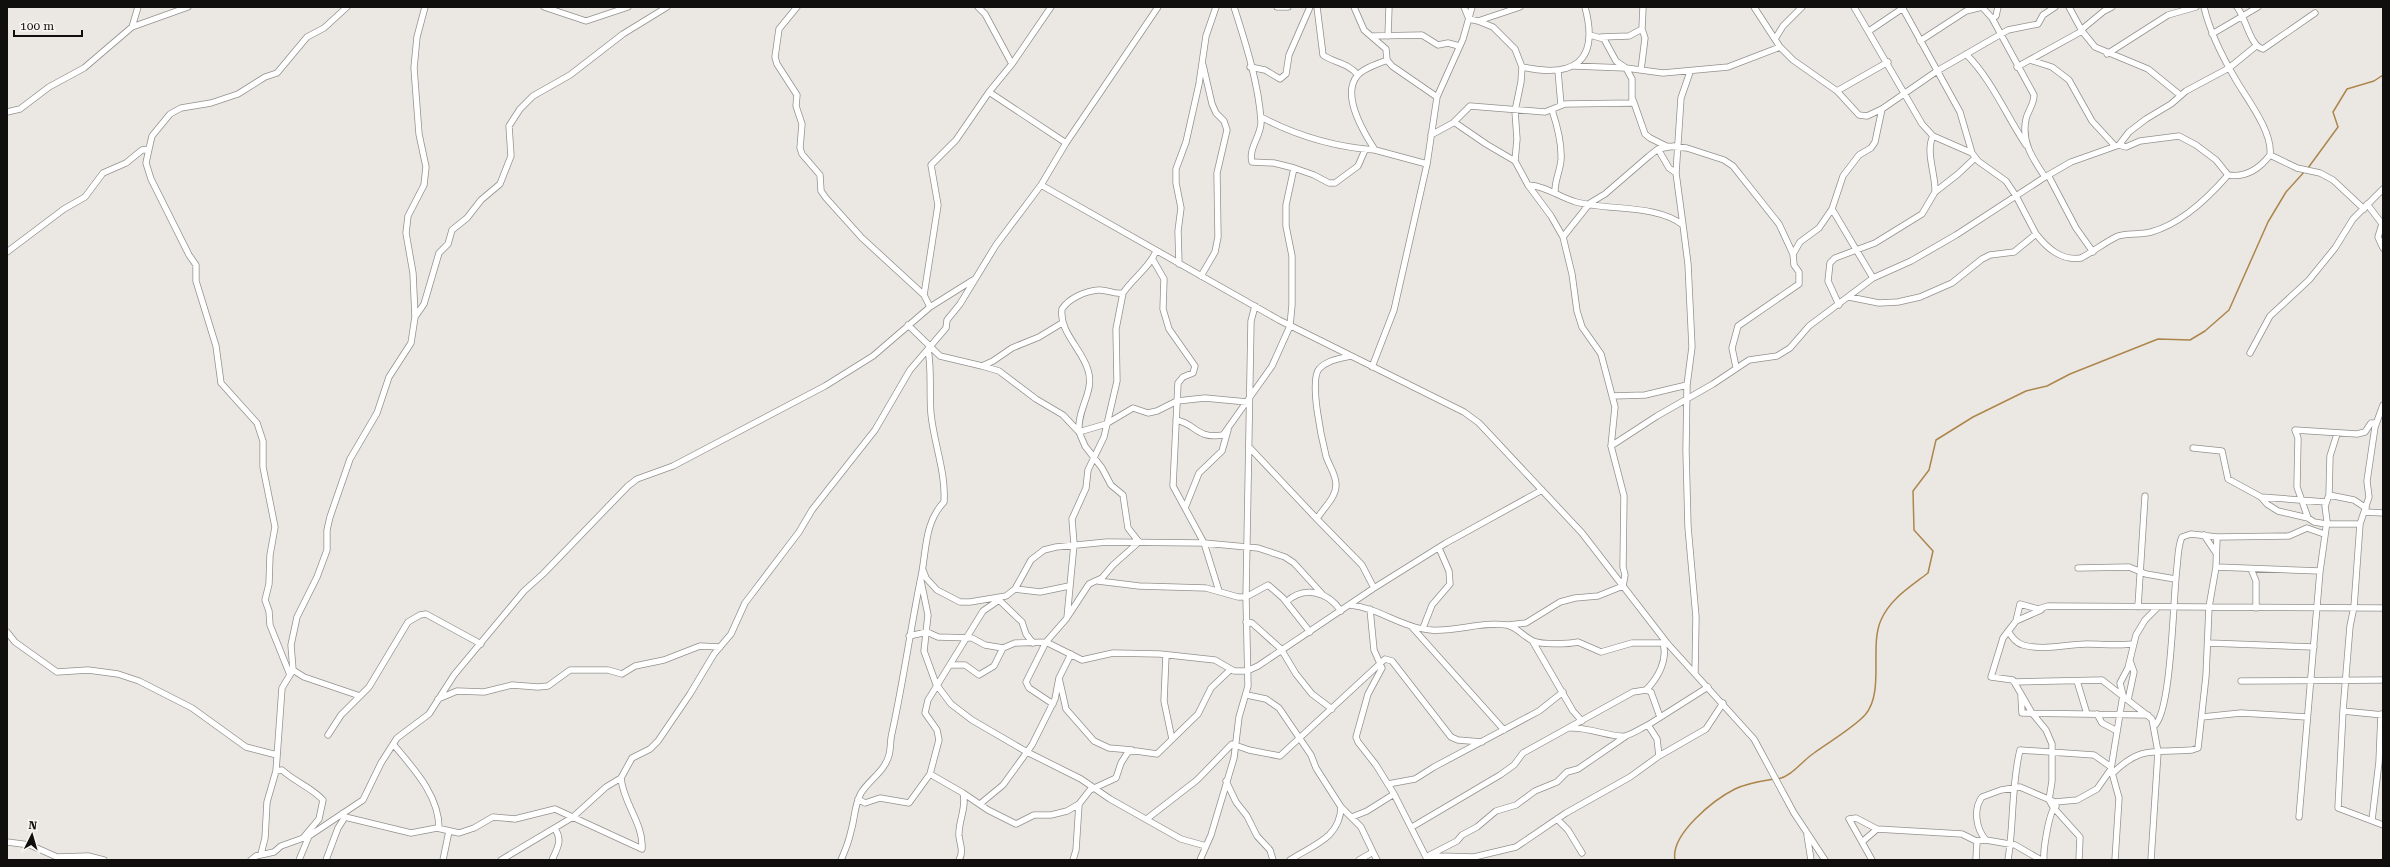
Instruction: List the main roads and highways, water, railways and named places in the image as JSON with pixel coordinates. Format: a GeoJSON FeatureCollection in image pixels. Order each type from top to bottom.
{"type":"FeatureCollection","features":[{"type":"Feature","properties":{"kind":"waterway"},"geometry":{"type":"LineString","coordinates":[[2308,168],[2338,127],[2333,112],[2347,89],[2374,81],[2383,75]]}},
{"type":"Feature","properties":{"kind":"waterway"},"geometry":{"type":"LineString","coordinates":[[1778,779],[1788,775],[1810,756],[1854,725],[1865,715],[1871,705],[1876,682],[1876,643],[1881,620],[1895,600],[1928,573],[1933,551],[1914,530],[1913,491],[1929,470],[1936,440],[1973,417],[2026,391],[2047,386],[2070,374],[2158,339],[2190,340],[2205,331],[2229,310],[2268,222],[2286,192],[2305,171]]}},
{"type":"Feature","properties":{"kind":"waterway"},"geometry":{"type":"LineString","coordinates":[[1675,860],[1675,850],[1679,839],[1696,818],[1706,809],[1735,789],[1754,782],[1774,779]]}}]}
